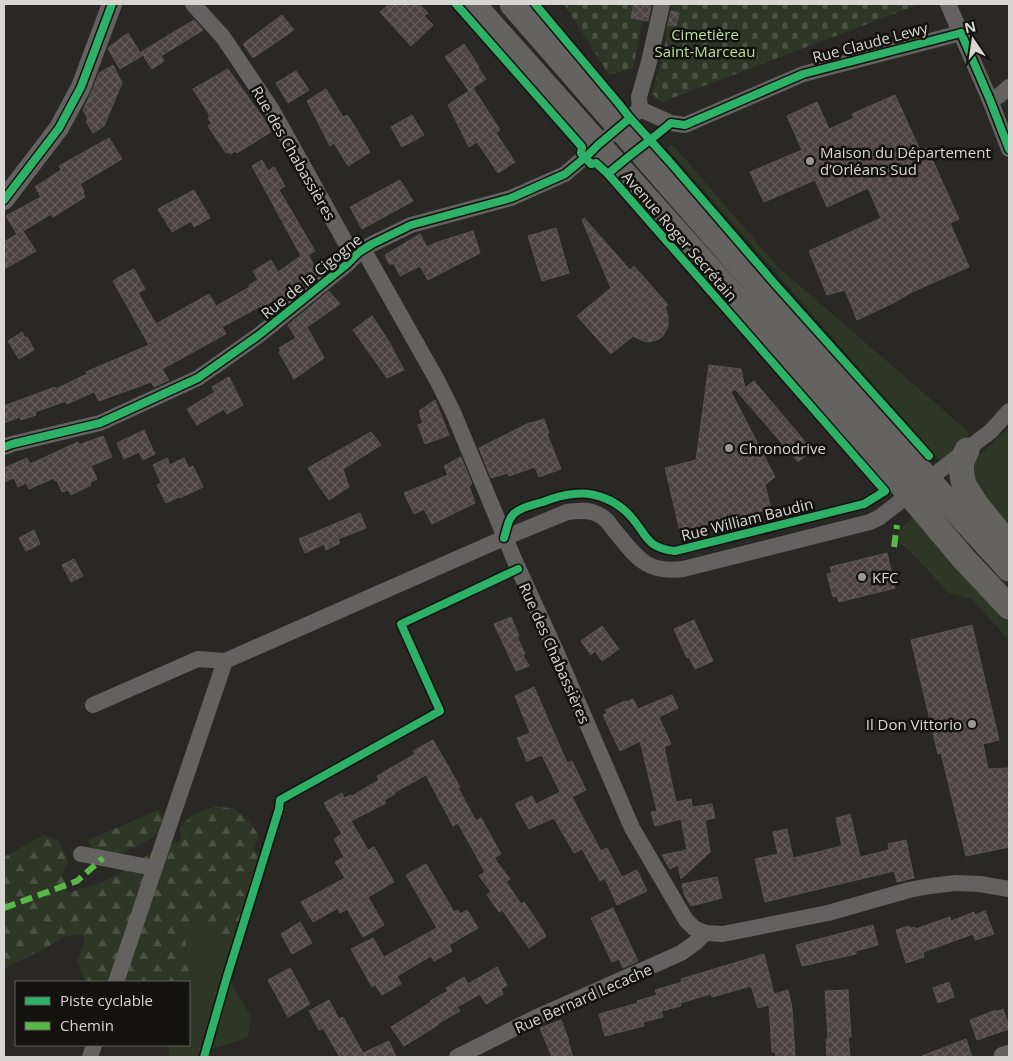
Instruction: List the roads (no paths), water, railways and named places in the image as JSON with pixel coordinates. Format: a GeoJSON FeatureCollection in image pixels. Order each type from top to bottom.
{"type":"FeatureCollection","features":[{"type":"Feature","properties":{"kind":"main road","name":"Avenue Roger Secrétain"},"geometry":{"type":"LineString","coordinates":[[473,4],[894,476],[918,487],[1009,569]]}},
{"type":"Feature","properties":{"kind":"main road","name":"Avenue Roger Secrétain"},"geometry":{"type":"LineString","coordinates":[[512,4],[918,487],[963,558],[1009,607]]}},
{"type":"Feature","properties":{"kind":"main road"},"geometry":{"type":"LineString","coordinates":[[967,450],[961,464],[964,484],[976,504],[1009,545]]}},
{"type":"Feature","properties":{"kind":"street"},"geometry":{"type":"LineString","coordinates":[[4,200],[59,128],[81,87],[112,4]]}},
{"type":"Feature","properties":{"kind":"street","name":"Rue des Chabassières"},"geometry":{"type":"LineString","coordinates":[[193,4],[222,37],[272,110],[348,247],[368,256],[437,380],[453,412],[504,538],[632,828],[686,920],[694,928],[705,933]]}},
{"type":"Feature","properties":{"kind":"street"},"geometry":{"type":"LineString","coordinates":[[640,109],[639,97],[662,4]]}},
{"type":"Feature","properties":{"kind":"street"},"geometry":{"type":"LineString","coordinates":[[948,4],[1009,149]]}},
{"type":"Feature","properties":{"kind":"street","name":"Rue Claude Lewy"},"geometry":{"type":"LineString","coordinates":[[640,109],[671,124],[685,125],[803,74],[961,33]]}},
{"type":"Feature","properties":{"kind":"street"},"geometry":{"type":"LineString","coordinates":[[990,100],[1000,95],[1009,87]]}},
{"type":"Feature","properties":{"kind":"street","name":"Rue de la Cigogne"},"geometry":{"type":"LineString","coordinates":[[4,447],[100,423],[198,378],[260,335],[346,265],[359,252],[412,225],[511,198],[565,174],[640,109]]}},
{"type":"Feature","properties":{"kind":"street"},"geometry":{"type":"LineString","coordinates":[[93,705],[198,659],[225,661],[567,512],[577,510],[596,513],[605,518],[642,561],[654,567],[668,570],[683,569],[870,522],[880,517],[991,431],[1009,411]]}},
{"type":"Feature","properties":{"kind":"street"},"geometry":{"type":"LineString","coordinates":[[116,981],[225,661]]}},
{"type":"Feature","properties":{"kind":"street"},"geometry":{"type":"LineString","coordinates":[[80,854],[154,868]]}},
{"type":"Feature","properties":{"kind":"street"},"geometry":{"type":"LineString","coordinates":[[705,933],[723,934],[828,913],[909,890],[930,886],[956,883],[980,884],[1009,889]]}},
{"type":"Feature","properties":{"kind":"street","name":"Rue Bernard Lecache"},"geometry":{"type":"LineString","coordinates":[[457,1057],[537,1018],[681,953],[705,933]]}},
{"type":"Feature","properties":{"kind":"place","name":"Maison du Département d’Orléans Sud"},"geometry":{"type":"Point","coordinates":[810,161]}},
{"type":"Feature","properties":{"kind":"place","name":"Chronodrive"},"geometry":{"type":"Point","coordinates":[729,448]}},
{"type":"Feature","properties":{"kind":"place","name":"KFC"},"geometry":{"type":"Point","coordinates":[862,577]}},
{"type":"Feature","properties":{"kind":"place","name":"Il Don Vittorio"},"geometry":{"type":"Point","coordinates":[972,724]}},
{"type":"Feature","properties":{"kind":"park label","name":"Cimetière Saint-Marceau"},"geometry":{"type":"Point","coordinates":[705,42]}}]}
